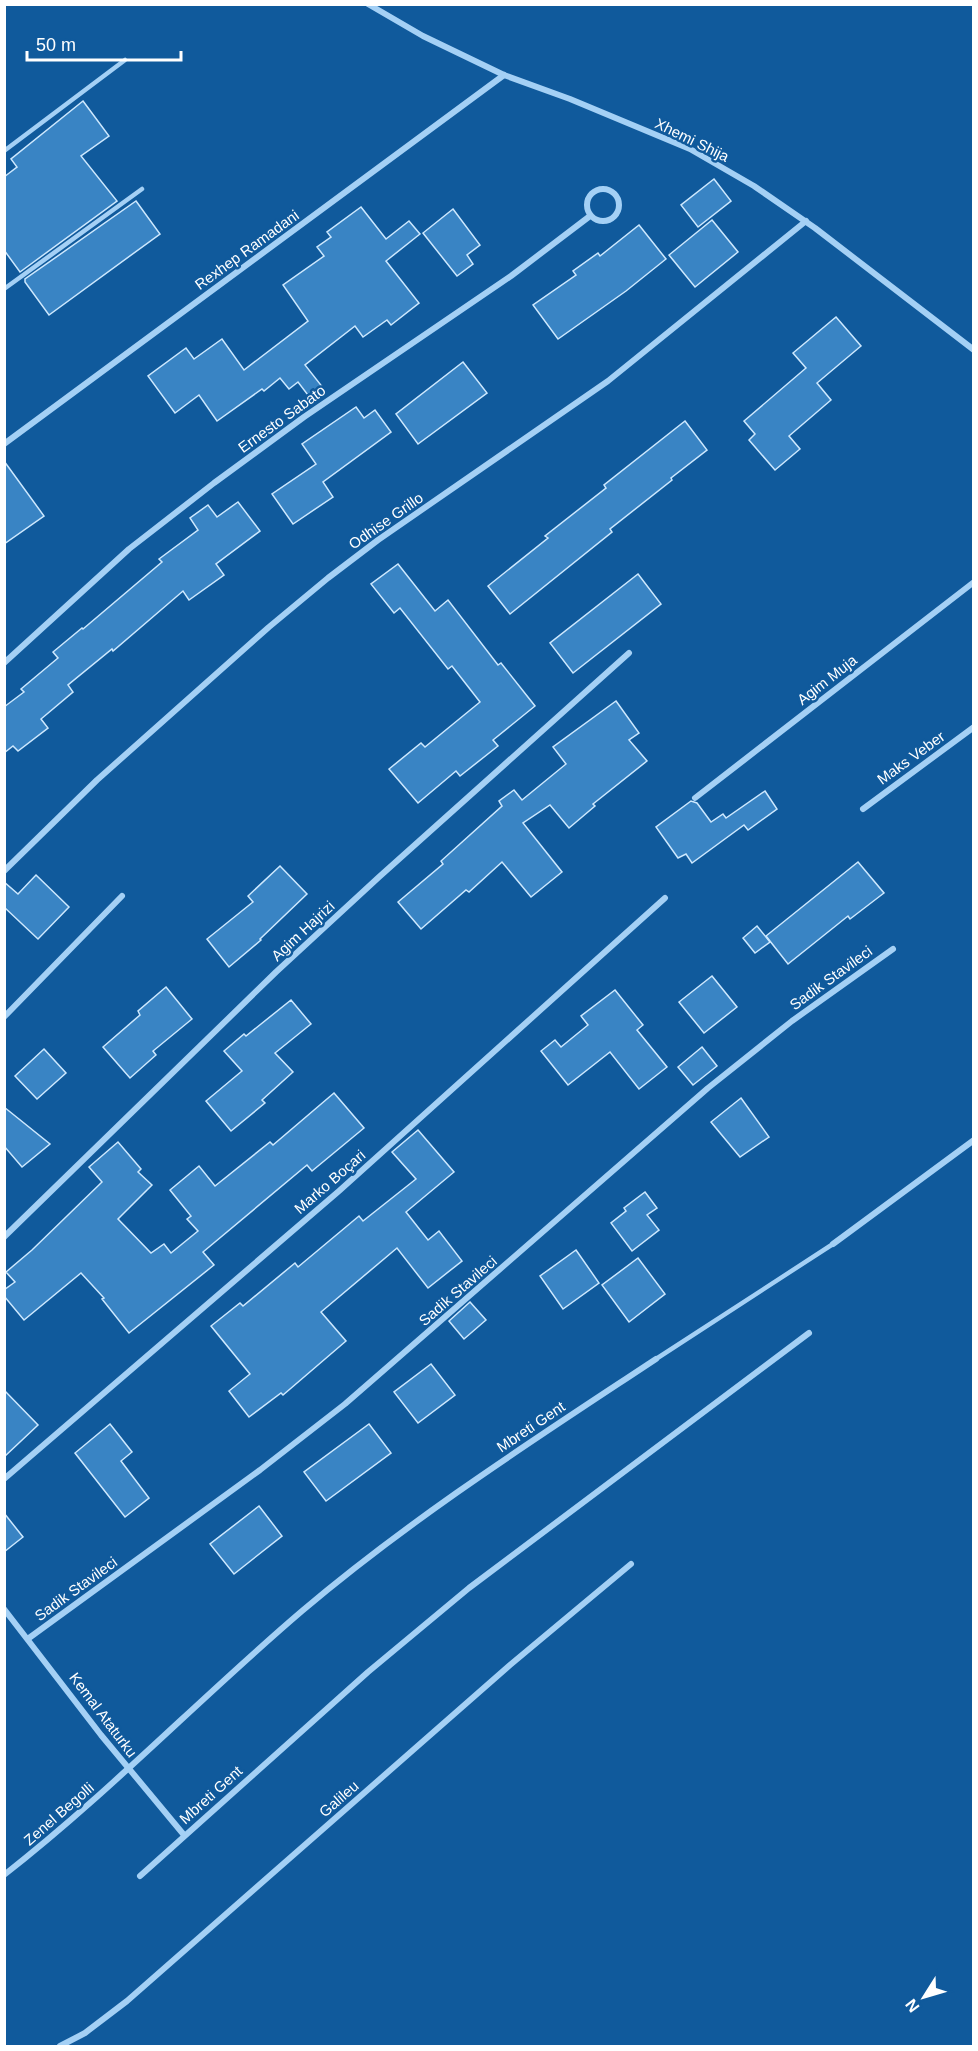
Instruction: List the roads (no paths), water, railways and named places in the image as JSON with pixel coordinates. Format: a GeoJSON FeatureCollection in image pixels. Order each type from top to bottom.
{"type":"FeatureCollection","features":[{"type":"Feature","properties":{"kind":"street","name":"Xhemi Shija"},"geometry":{"type":"LineString","coordinates":[[369,4],[423,36],[504,75],[690,148],[806,221],[974,350]]}},
{"type":"Feature","properties":{"kind":"street","name":"Rexhep Ramadani"},"geometry":{"type":"LineString","coordinates":[[4,444],[504,75]]}},
{"type":"Feature","properties":{"kind":"street"},"geometry":{"type":"LineString","coordinates":[[596,190],[610,190],[616,195],[619,209],[610,220],[603,222],[590,216],[587,202],[596,190]]}},
{"type":"Feature","properties":{"kind":"street","name":"Ernesto Sabato"},"geometry":{"type":"LineString","coordinates":[[4,663],[129,549],[214,483],[314,411],[511,276],[590,216]]}},
{"type":"Feature","properties":{"kind":"street","name":"Odhise Grillo"},"geometry":{"type":"LineString","coordinates":[[4,871],[97,780],[319,585],[378,540],[608,381],[806,221]]}},
{"type":"Feature","properties":{"kind":"street","name":"Agim Muja"},"geometry":{"type":"LineString","coordinates":[[695,798],[974,582]]}},
{"type":"Feature","properties":{"kind":"street","name":"Agim Hajrizi"},"geometry":{"type":"LineString","coordinates":[[4,1238],[276,972],[388,868],[629,653]]}},
{"type":"Feature","properties":{"kind":"street","name":"Maks Veber"},"geometry":{"type":"LineString","coordinates":[[863,809],[974,727]]}},
{"type":"Feature","properties":{"kind":"street"},"geometry":{"type":"LineString","coordinates":[[4,1017],[122,896]]}},
{"type":"Feature","properties":{"kind":"street","name":"Marko Boçari"},"geometry":{"type":"LineString","coordinates":[[4,1479],[339,1191],[665,898]]}},
{"type":"Feature","properties":{"kind":"street","name":"Sadik Stavileci"},"geometry":{"type":"LineString","coordinates":[[29,1638],[260,1470],[345,1404],[708,1088],[792,1021],[893,949]]}},
{"type":"Feature","properties":{"kind":"street","name":"Mbreti Gent"},"geometry":{"type":"LineString","coordinates":[[833,1244],[974,1140]]}},
{"type":"Feature","properties":{"kind":"street","name":"Mbreti Gent"},"geometry":{"type":"LineString","coordinates":[[140,1876],[368,1672],[469,1587],[809,1333]]}},
{"type":"Feature","properties":{"kind":"street","name":"Mbreti Gent"},"geometry":{"type":"LineString","coordinates":[[129,1770],[216,1686],[303,1610],[388,1541],[475,1479],[656,1359]]}},
{"type":"Feature","properties":{"kind":"street","name":"Galileu"},"geometry":{"type":"LineString","coordinates":[[60,2046],[85,2032],[127,2001],[510,1665],[631,1564]]}},
{"type":"Feature","properties":{"kind":"street","name":"Kemal Ataturku"},"geometry":{"type":"LineString","coordinates":[[4,1609],[29,1638],[129,1770],[184,1835]]}},
{"type":"Feature","properties":{"kind":"street","name":"Zenel Begolli"},"geometry":{"type":"LineString","coordinates":[[4,1875],[129,1770]]}},
{"type":"Feature","properties":{"kind":"lane"},"geometry":{"type":"LineString","coordinates":[[4,151],[125,60]]}},
{"type":"Feature","properties":{"kind":"lane"},"geometry":{"type":"LineString","coordinates":[[4,290],[142,189]]}},
{"type":"Feature","properties":{"kind":"lane","name":"Mbreti Gent"},"geometry":{"type":"LineString","coordinates":[[656,1359],[833,1244]]}}]}
